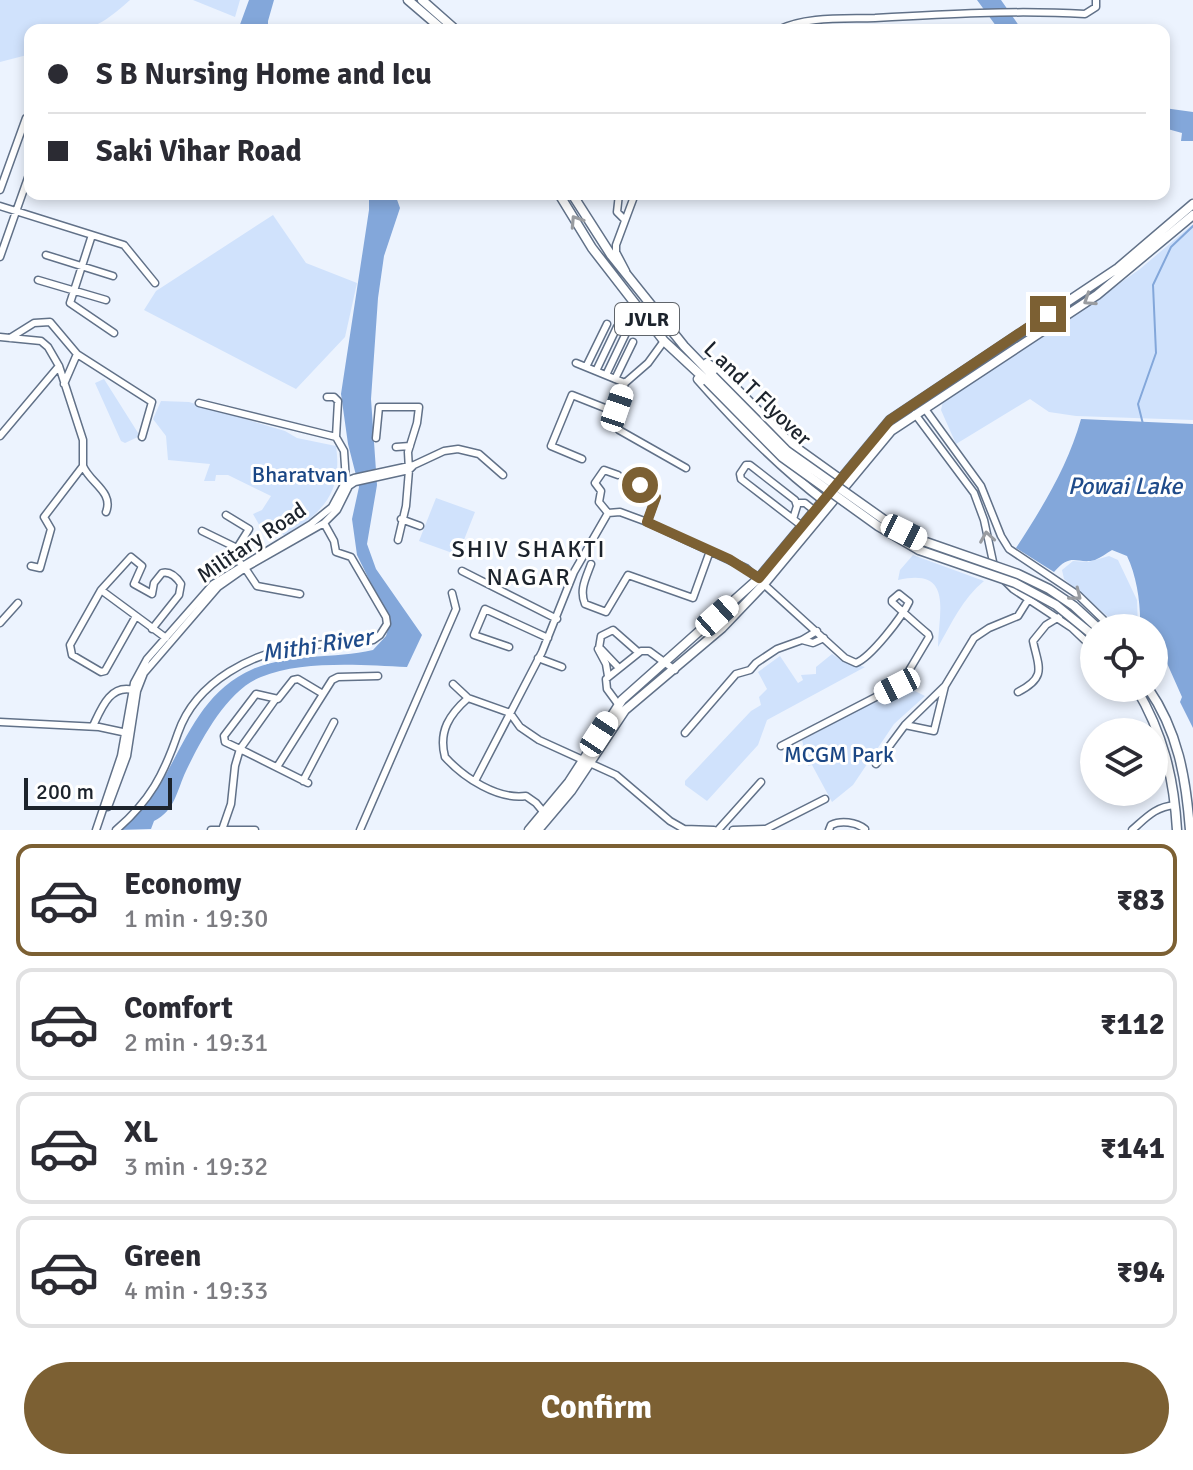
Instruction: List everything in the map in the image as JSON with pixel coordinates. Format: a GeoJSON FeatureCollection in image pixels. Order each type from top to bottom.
{"type":"FeatureCollection","features":[{"type":"Feature","properties":{"kind":"main road"},"geometry":{"type":"LineString","coordinates":[[408,0],[436,24]]}},
{"type":"Feature","properties":{"kind":"main road"},"geometry":{"type":"LineString","coordinates":[[422,0],[449,24]]}},
{"type":"Feature","properties":{"kind":"main road","name":"JVLR"},"geometry":{"type":"LineString","coordinates":[[563,200],[607,268],[664,341],[691,365]]}},
{"type":"Feature","properties":{"kind":"main road","name":"JVLR"},"geometry":{"type":"LineString","coordinates":[[576,200],[602,243],[684,346]]}},
{"type":"Feature","properties":{"kind":"main road"},"geometry":{"type":"LineString","coordinates":[[538,830],[625,710],[722,628],[827,503],[876,433],[911,410],[918,400],[1118,268],[1193,204]]}},
{"type":"Feature","properties":{"kind":"main road"},"geometry":{"type":"LineString","coordinates":[[911,410],[925,409],[1097,295],[1193,215]]}},
{"type":"Feature","properties":{"kind":"main road"},"geometry":{"type":"LineString","coordinates":[[684,346],[724,376],[802,453],[844,481]]}},
{"type":"Feature","properties":{"kind":"main road","name":"L and T Flyover"},"geometry":{"type":"LineString","coordinates":[[684,346],[749,426],[782,457],[878,526],[919,550],[1015,583],[1056,605],[1080,625]]}},
{"type":"Feature","properties":{"kind":"main road"},"geometry":{"type":"LineString","coordinates":[[691,365],[698,378],[744,432],[827,503]]}},
{"type":"Feature","properties":{"kind":"main road","name":"L and T Flyover"},"geometry":{"type":"LineString","coordinates":[[691,365],[710,378],[787,451],[883,519],[923,541],[1028,579],[1083,614]]}},
{"type":"Feature","properties":{"kind":"main road"},"geometry":{"type":"LineString","coordinates":[[967,368],[973,377]]}},
{"type":"Feature","properties":{"kind":"main road"},"geometry":{"type":"LineString","coordinates":[[918,400],[925,409]]}},
{"type":"Feature","properties":{"kind":"main road"},"geometry":{"type":"LineString","coordinates":[[788,471],[802,453]]}},
{"type":"Feature","properties":{"kind":"main road"},"geometry":{"type":"LineString","coordinates":[[587,761],[618,704],[762,581],[802,526],[827,503]]}},
{"type":"Feature","properties":{"kind":"main road"},"geometry":{"type":"LineString","coordinates":[[1144,702],[1166,752],[1176,805],[1177,830]]}},
{"type":"Feature","properties":{"kind":"main road"},"geometry":{"type":"LineString","coordinates":[[1157,702],[1177,748],[1187,788],[1190,830]]}},
{"type":"Feature","properties":{"kind":"main road"},"geometry":{"type":"LineString","coordinates":[[529,830],[546,815]]}},
{"type":"Feature","properties":{"kind":"street"},"geometry":{"type":"LineString","coordinates":[[798,24],[821,20],[982,12],[1085,14],[1096,4]]}},
{"type":"Feature","properties":{"kind":"street"},"geometry":{"type":"LineString","coordinates":[[810,24],[821,20]]}},
{"type":"Feature","properties":{"kind":"street"},"geometry":{"type":"LineString","coordinates":[[0,190],[24,124]]}},
{"type":"Feature","properties":{"kind":"street"},"geometry":{"type":"LineString","coordinates":[[0,257],[24,189]]}},
{"type":"Feature","properties":{"kind":"street"},"geometry":{"type":"LineString","coordinates":[[618,200],[617,212],[624,220]]}},
{"type":"Feature","properties":{"kind":"street"},"geometry":{"type":"LineString","coordinates":[[627,275],[616,252],[632,200]]}},
{"type":"Feature","properties":{"kind":"street"},"geometry":{"type":"LineString","coordinates":[[0,206],[124,245],[155,283]]}},
{"type":"Feature","properties":{"kind":"street"},"geometry":{"type":"LineString","coordinates":[[92,235],[70,303],[114,333]]}},
{"type":"Feature","properties":{"kind":"street"},"geometry":{"type":"LineString","coordinates":[[46,255],[113,276]]}},
{"type":"Feature","properties":{"kind":"street"},"geometry":{"type":"LineString","coordinates":[[38,280],[106,300]]}},
{"type":"Feature","properties":{"kind":"street"},"geometry":{"type":"LineString","coordinates":[[10,338],[34,323],[50,322],[77,354],[152,402],[142,437]]}},
{"type":"Feature","properties":{"kind":"street"},"geometry":{"type":"LineString","coordinates":[[586,367],[607,324]]}},
{"type":"Feature","properties":{"kind":"street"},"geometry":{"type":"LineString","coordinates":[[596,371],[617,327]]}},
{"type":"Feature","properties":{"kind":"street"},"geometry":{"type":"LineString","coordinates":[[606,375],[627,331]]}},
{"type":"Feature","properties":{"kind":"street"},"geometry":{"type":"LineString","coordinates":[[0,337],[41,341],[56,357],[83,440],[83,466],[87,475],[107,496],[109,505],[106,512]]}},
{"type":"Feature","properties":{"kind":"street"},"geometry":{"type":"LineString","coordinates":[[664,341],[648,363],[625,383],[613,425],[686,468]]}},
{"type":"Feature","properties":{"kind":"street"},"geometry":{"type":"LineString","coordinates":[[615,379],[633,342]]}},
{"type":"Feature","properties":{"kind":"street"},"geometry":{"type":"LineString","coordinates":[[64,384],[77,354]]}},
{"type":"Feature","properties":{"kind":"street"},"geometry":{"type":"LineString","coordinates":[[576,363],[625,383]]}},
{"type":"Feature","properties":{"kind":"street"},"geometry":{"type":"LineString","coordinates":[[0,436],[59,366]]}},
{"type":"Feature","properties":{"kind":"street"},"geometry":{"type":"LineString","coordinates":[[582,459],[551,446],[572,395],[615,412]]}},
{"type":"Feature","properties":{"kind":"street"},"geometry":{"type":"LineString","coordinates":[[268,552],[324,523],[337,510],[351,482],[344,451],[336,437],[338,401],[327,397]]}},
{"type":"Feature","properties":{"kind":"street"},"geometry":{"type":"LineString","coordinates":[[199,403],[336,437]]}},
{"type":"Feature","properties":{"kind":"street"},"geometry":{"type":"LineString","coordinates":[[376,438],[379,407],[417,406],[417,423],[410,446],[406,506],[398,540]]}},
{"type":"Feature","properties":{"kind":"street"},"geometry":{"type":"LineString","coordinates":[[925,409],[981,486],[1009,549],[1078,595],[1098,614]]}},
{"type":"Feature","properties":{"kind":"street"},"geometry":{"type":"LineString","coordinates":[[911,410],[974,493],[984,520],[995,571],[1028,600],[1059,617],[1080,636]]}},
{"type":"Feature","properties":{"kind":"street"},"geometry":{"type":"LineString","coordinates":[[396,447],[410,446]]}},
{"type":"Feature","properties":{"kind":"street"},"geometry":{"type":"LineString","coordinates":[[351,482],[410,467],[444,451],[469,450],[479,454],[503,475]]}},
{"type":"Feature","properties":{"kind":"street"},"geometry":{"type":"LineString","coordinates":[[802,526],[741,479],[740,474],[746,465],[750,465],[796,503],[805,503],[815,511]]}},
{"type":"Feature","properties":{"kind":"street"},"geometry":{"type":"LineString","coordinates":[[31,566],[40,568],[51,529],[44,517],[83,466]]}},
{"type":"Feature","properties":{"kind":"street"},"geometry":{"type":"LineString","coordinates":[[608,513],[599,502],[601,491],[595,483],[601,471],[618,475]]}},
{"type":"Feature","properties":{"kind":"street","name":"Military Road"},"geometry":{"type":"LineString","coordinates":[[97,830],[100,829],[117,776],[141,671],[213,584],[311,524],[332,507],[351,482]]}},
{"type":"Feature","properties":{"kind":"street"},"geometry":{"type":"LineString","coordinates":[[640,485],[656,497],[647,522]]}},
{"type":"Feature","properties":{"kind":"street"},"geometry":{"type":"LineString","coordinates":[[793,519],[796,503]]}},
{"type":"Feature","properties":{"kind":"street"},"geometry":{"type":"LineString","coordinates":[[608,513],[620,512],[647,522],[746,568],[845,658],[856,663],[866,658],[901,615],[929,637],[904,681],[781,746]]}},
{"type":"Feature","properties":{"kind":"street"},"geometry":{"type":"LineString","coordinates":[[475,781],[557,619],[574,572],[608,513]]}},
{"type":"Feature","properties":{"kind":"street"},"geometry":{"type":"LineString","coordinates":[[226,515],[249,529],[232,554],[257,586],[300,594]]}},
{"type":"Feature","properties":{"kind":"street"},"geometry":{"type":"LineString","coordinates":[[401,519],[420,526]]}},
{"type":"Feature","properties":{"kind":"street"},"geometry":{"type":"LineString","coordinates":[[116,830],[151,795],[184,721],[200,698],[221,677],[279,651],[305,645],[365,641],[380,635],[387,624],[386,617],[351,557],[336,552],[324,523]]}},
{"type":"Feature","properties":{"kind":"street"},"geometry":{"type":"LineString","coordinates":[[202,531],[237,548]]}},
{"type":"Feature","properties":{"kind":"street"},"geometry":{"type":"LineString","coordinates":[[591,564],[582,598],[585,604],[606,612],[628,575],[693,598],[710,551]]}},
{"type":"Feature","properties":{"kind":"street"},"geometry":{"type":"LineString","coordinates":[[136,616],[105,671],[101,672],[72,655],[70,645],[101,590],[131,557],[142,566],[134,584],[148,594],[152,594],[154,583],[162,573],[169,573],[181,584],[179,595],[152,629]]}},
{"type":"Feature","properties":{"kind":"street"},"geometry":{"type":"LineString","coordinates":[[462,571],[557,619]]}},
{"type":"Feature","properties":{"kind":"street"},"geometry":{"type":"LineString","coordinates":[[101,590],[168,640]]}},
{"type":"Feature","properties":{"kind":"street"},"geometry":{"type":"LineString","coordinates":[[360,830],[456,609],[452,593]]}},
{"type":"Feature","properties":{"kind":"street"},"geometry":{"type":"LineString","coordinates":[[876,764],[905,725],[945,686],[974,638],[1018,616],[1028,600]]}},
{"type":"Feature","properties":{"kind":"street"},"geometry":{"type":"LineString","coordinates":[[0,623],[18,603]]}},
{"type":"Feature","properties":{"kind":"street"},"geometry":{"type":"LineString","coordinates":[[509,647],[474,635],[485,609],[548,638]]}},
{"type":"Feature","properties":{"kind":"street"},"geometry":{"type":"LineString","coordinates":[[1018,692],[1031,686],[1039,671],[1039,657],[1033,641],[1046,625],[1059,617]]}},
{"type":"Feature","properties":{"kind":"street"},"geometry":{"type":"LineString","coordinates":[[618,704],[607,689],[606,664],[597,651],[598,643],[601,636],[613,630],[638,652]]}},
{"type":"Feature","properties":{"kind":"street"},"geometry":{"type":"LineString","coordinates":[[685,733],[736,674],[750,670],[777,649],[817,631]]}},
{"type":"Feature","properties":{"kind":"street"},"geometry":{"type":"LineString","coordinates":[[802,640],[813,643],[824,638]]}},
{"type":"Feature","properties":{"kind":"street"},"geometry":{"type":"LineString","coordinates":[[599,648],[619,668]]}},
{"type":"Feature","properties":{"kind":"street"},"geometry":{"type":"LineString","coordinates":[[608,676],[638,652],[649,651],[675,670]]}},
{"type":"Feature","properties":{"kind":"street"},"geometry":{"type":"LineString","coordinates":[[538,658],[562,667]]}},
{"type":"Feature","properties":{"kind":"street"},"geometry":{"type":"LineString","coordinates":[[277,767],[334,678],[378,676]]}},
{"type":"Feature","properties":{"kind":"street"},"geometry":{"type":"LineString","coordinates":[[222,830],[231,804],[240,749],[275,700],[295,679],[323,694]]}},
{"type":"Feature","properties":{"kind":"street"},"geometry":{"type":"LineString","coordinates":[[453,684],[468,698],[510,713],[527,733],[621,779],[670,821],[684,829],[716,830],[761,782]]}},
{"type":"Feature","properties":{"kind":"street"},"geometry":{"type":"LineString","coordinates":[[905,725],[934,731],[945,686]]}},
{"type":"Feature","properties":{"kind":"street"},"geometry":{"type":"LineString","coordinates":[[93,726],[112,694],[135,687]]}},
{"type":"Feature","properties":{"kind":"street"},"geometry":{"type":"LineString","coordinates":[[275,700],[256,694],[223,741],[306,782],[334,722]]}},
{"type":"Feature","properties":{"kind":"street"},"geometry":{"type":"LineString","coordinates":[[468,698],[449,718],[444,730],[443,749],[449,761],[491,790],[515,797],[526,796],[546,815]]}},
{"type":"Feature","properties":{"kind":"street"},"geometry":{"type":"LineString","coordinates":[[117,776],[127,756],[131,720]]}},
{"type":"Feature","properties":{"kind":"street"},"geometry":{"type":"LineString","coordinates":[[0,722],[93,726],[127,733]]}},
{"type":"Feature","properties":{"kind":"street"},"geometry":{"type":"LineString","coordinates":[[733,830],[766,829],[825,799]]}},
{"type":"Feature","properties":{"kind":"street"},"geometry":{"type":"LineString","coordinates":[[1132,830],[1161,806],[1176,805]]}},
{"type":"Feature","properties":{"kind":"street"},"geometry":{"type":"LineString","coordinates":[[1144,820],[1145,830]]}},
{"type":"Feature","properties":{"kind":"street"},"geometry":{"type":"LineString","coordinates":[[829,830],[831,825],[841,822],[860,825],[865,829]]}},
{"type":"Feature","properties":{"kind":"street"},"geometry":{"type":"LineString","coordinates":[[211,830],[255,830]]}},
{"type":"Feature","properties":{"kind":"green space"},"geometry":{"type":"Polygon","coordinates":[[[0,0],[130,0],[98,24],[24,24],[24,56],[0,62],[0,0]]]}},
{"type":"Feature","properties":{"kind":"green space"},"geometry":{"type":"Polygon","coordinates":[[[193,0],[240,0],[235,17],[193,0]]]}},
{"type":"Feature","properties":{"kind":"green space"},"geometry":{"type":"Polygon","coordinates":[[[273,215],[306,263],[357,283],[345,337],[296,389],[144,310],[156,291],[273,215]]]}},
{"type":"Feature","properties":{"kind":"green space"},"geometry":{"type":"Polygon","coordinates":[[[1193,224],[1193,420],[1076,416],[1049,412],[1030,399],[956,444],[941,410],[945,393],[1087,306],[1140,269],[1193,224]]]}},
{"type":"Feature","properties":{"kind":"green space"},"geometry":{"type":"Polygon","coordinates":[[[104,379],[140,436],[125,443],[121,441],[95,383],[104,379]]]}},
{"type":"Feature","properties":{"kind":"green space","name":"Bharatvan"},"geometry":{"type":"Polygon","coordinates":[[[161,401],[189,402],[285,431],[297,438],[336,446],[336,477],[327,500],[310,519],[285,537],[275,524],[261,528],[253,514],[262,510],[271,496],[228,475],[216,475],[215,481],[204,481],[210,464],[168,460],[166,436],[153,419],[161,401]]]}},
{"type":"Feature","properties":{"kind":"green space"},"geometry":{"type":"Polygon","coordinates":[[[436,498],[475,512],[458,555],[419,541],[436,498]]]}},
{"type":"Feature","properties":{"kind":"green space"},"geometry":{"type":"Polygon","coordinates":[[[913,555],[984,581],[964,603],[938,647],[940,608],[936,587],[928,580],[898,580],[900,570],[913,555]]]}},
{"type":"Feature","properties":{"kind":"green space"},"geometry":{"type":"Polygon","coordinates":[[[1109,556],[1118,560],[1137,600],[1138,614],[1105,614],[1064,579],[1062,570],[1073,561],[1088,562],[1109,556]]]}},
{"type":"Feature","properties":{"kind":"green space"},"geometry":{"type":"Polygon","coordinates":[[[832,654],[844,662],[865,667],[767,720],[758,745],[707,801],[685,785],[685,781],[751,711],[761,705],[759,697],[767,689],[758,672],[780,656],[798,683],[803,680],[801,675],[816,674],[816,667],[832,654]]]}},
{"type":"Feature","properties":{"kind":"green space","name":"MCGM Park"},"geometry":{"type":"Polygon","coordinates":[[[920,678],[913,690],[925,696],[894,724],[853,785],[832,802],[812,765],[808,766],[802,740],[920,678]]]}},
{"type":"Feature","properties":{"kind":"water"},"geometry":{"type":"Polygon","coordinates":[[[249,0],[274,0],[268,24],[240,24],[249,0]]]}},
{"type":"Feature","properties":{"kind":"water"},"geometry":{"type":"Polygon","coordinates":[[[977,0],[1001,0],[1018,24],[995,24],[977,0]]]}},
{"type":"Feature","properties":{"kind":"water"},"geometry":{"type":"Polygon","coordinates":[[[1170,109],[1193,112],[1193,141],[1181,141],[1182,133],[1170,130],[1170,109]]]}},
{"type":"Feature","properties":{"kind":"water"},"geometry":{"type":"Polygon","coordinates":[[[369,200],[397,200],[400,208],[384,256],[378,298],[371,399],[377,485],[367,544],[376,569],[422,635],[407,667],[352,665],[295,668],[261,677],[249,684],[226,704],[207,731],[167,812],[154,821],[151,829],[118,830],[149,801],[204,709],[233,680],[267,664],[373,650],[386,636],[390,622],[357,555],[352,519],[359,487],[348,444],[341,394],[369,200]]]}},
{"type":"Feature","properties":{"kind":"water","name":"Powai Lake"},"geometry":{"type":"Polygon","coordinates":[[[1081,419],[1193,424],[1193,728],[1180,702],[1182,697],[1168,666],[1168,614],[1140,614],[1138,591],[1127,556],[1112,550],[1095,560],[1070,560],[1054,572],[1016,548],[1045,502],[1081,419]]]}},
{"type":"Feature","properties":{"kind":"waterway"},"geometry":{"type":"LineString","coordinates":[[1143,424],[1138,404],[1156,353],[1153,285],[1171,247],[1193,226]]}},
{"type":"Feature","properties":{"kind":"district","name":"SHIV SHAKTI NAGAR"},"geometry":{"type":"Point","coordinates":[529,563]}},
{"type":"Feature","properties":{"kind":"route"},"geometry":{"type":"LineString","coordinates":[[640,485],[656,497],[647,522],[729,559],[759,578],[876,433],[890,420],[1048,314]]}},
{"type":"Feature","properties":{"kind":"water label","name":"Mithi River"},"geometry":{"type":"Point","coordinates":[317,645]}}]}
